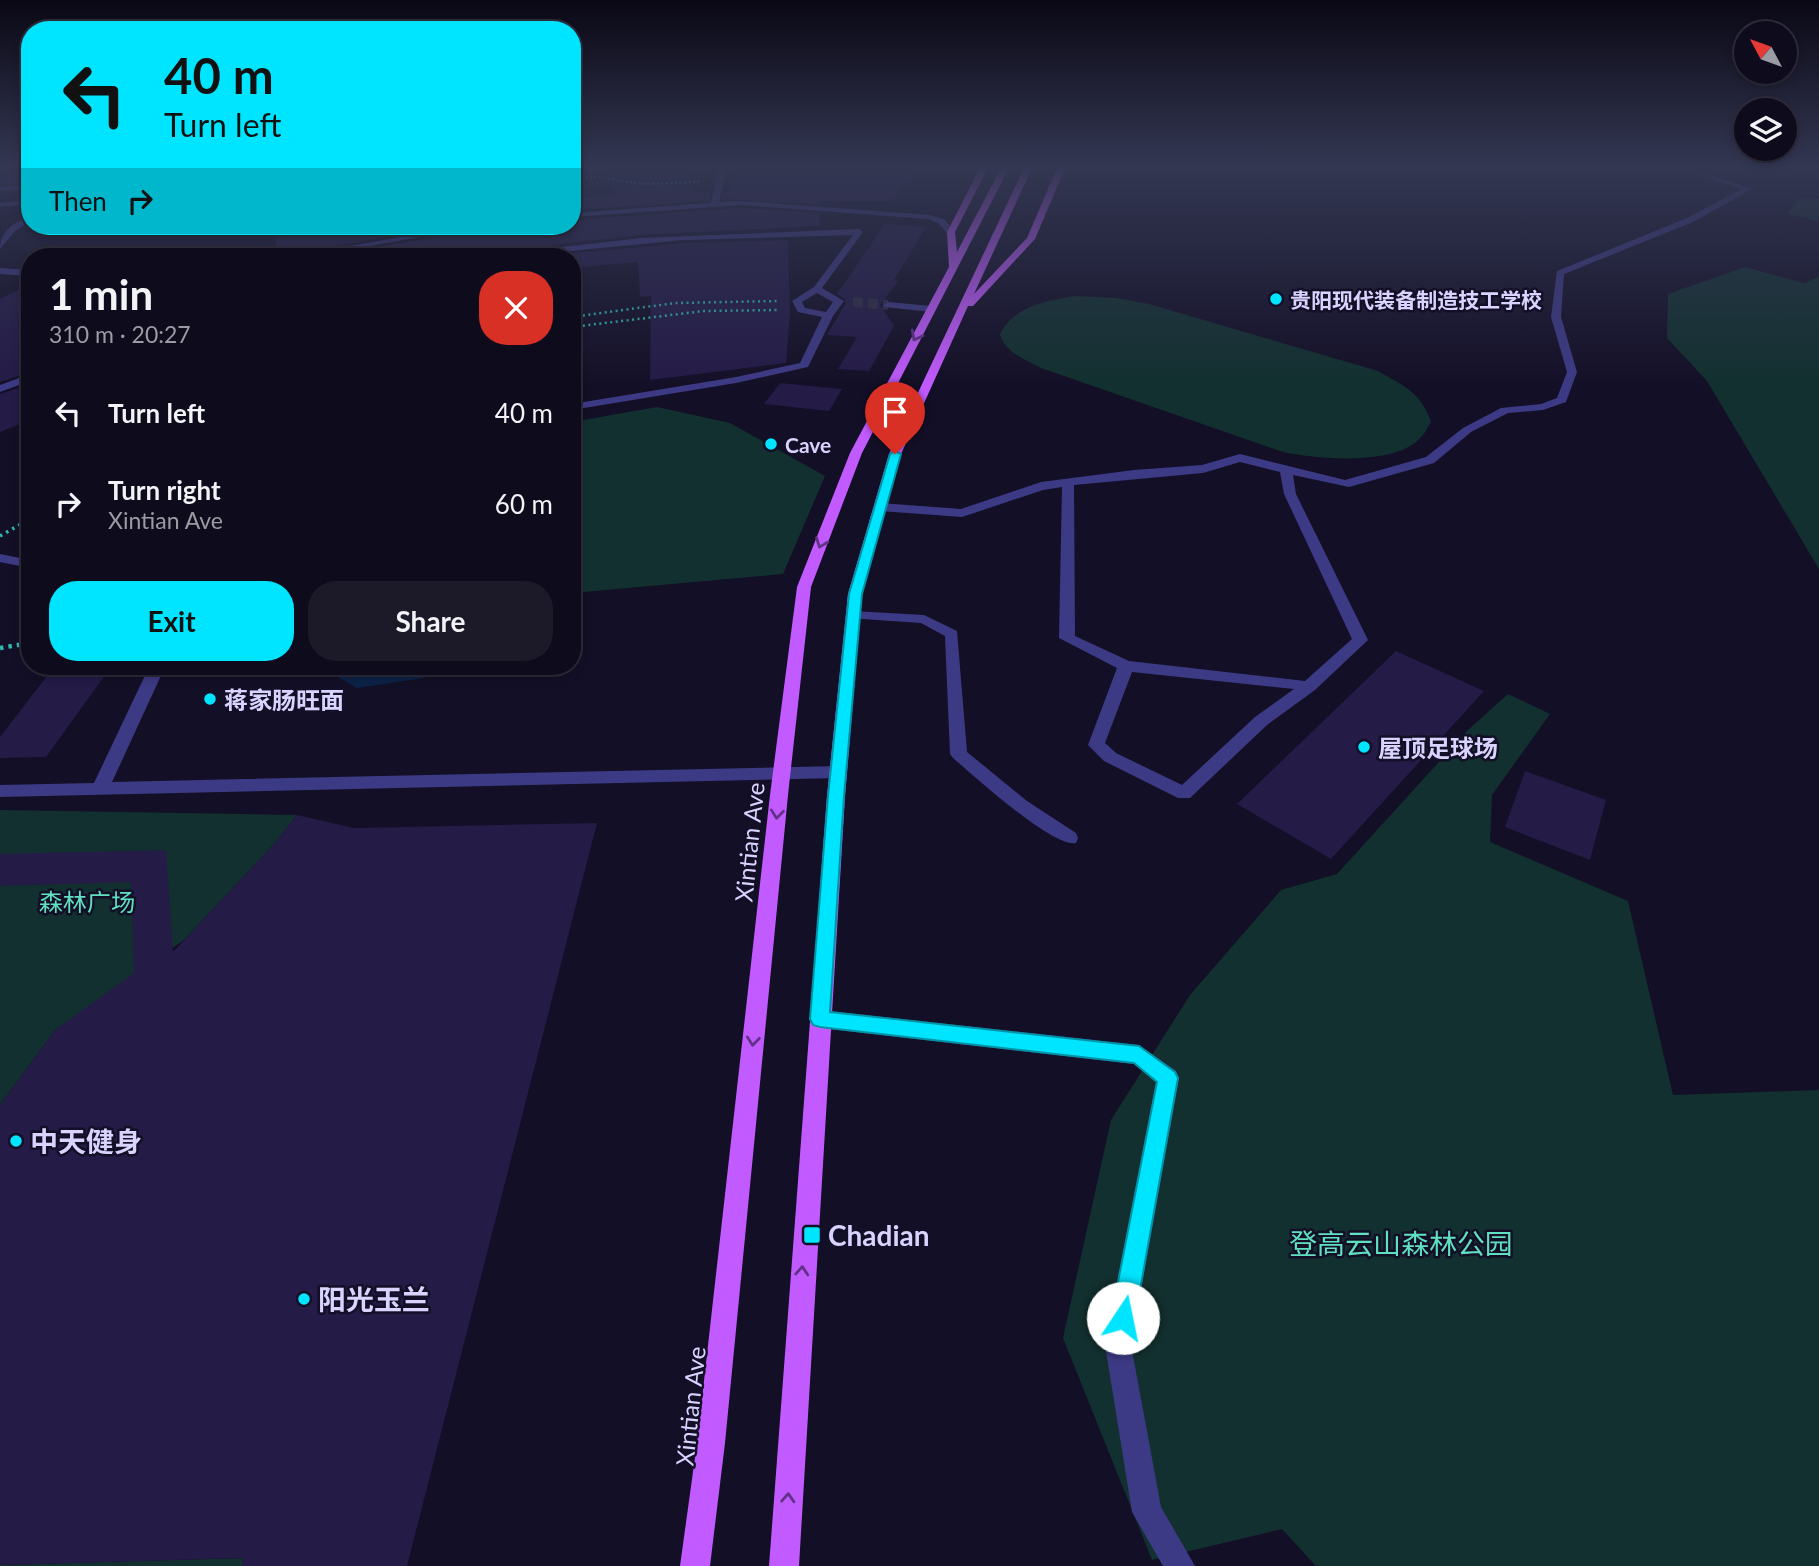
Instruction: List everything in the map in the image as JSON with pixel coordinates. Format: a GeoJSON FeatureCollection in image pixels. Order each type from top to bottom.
{"type":"FeatureCollection","features":[{"type":"Feature","properties":{"kind":"main road"},"geometry":{"type":"LineString","coordinates":[[952,241],[953,267]]}},
{"type":"Feature","properties":{"kind":"main road","name":"Xintian Ave"},"geometry":{"type":"LineString","coordinates":[[695,1566],[711,1443],[781,774],[804,587],[856,453],[966,241]]}},
{"type":"Feature","properties":{"kind":"main road"},"geometry":{"type":"LineString","coordinates":[[784,1566],[838,772],[855,594],[895,454],[993,241]]}},
{"type":"Feature","properties":{"kind":"main road"},"geometry":{"type":"LineString","coordinates":[[958,317],[1029,241]]}},
{"type":"Feature","properties":{"kind":"street"},"geometry":{"type":"LineString","coordinates":[[346,248],[388,241]]}},
{"type":"Feature","properties":{"kind":"street"},"geometry":{"type":"LineString","coordinates":[[562,248],[633,241]]}},
{"type":"Feature","properties":{"kind":"street"},"geometry":{"type":"LineString","coordinates":[[828,315],[799,305],[817,289],[852,241]]}},
{"type":"Feature","properties":{"kind":"street"},"geometry":{"type":"LineString","coordinates":[[880,507],[962,513],[1041,486],[1134,474],[1203,469],[1240,458],[1345,484],[1430,460],[1467,430],[1505,410],[1544,407],[1562,400],[1572,372],[1556,317],[1560,273],[1638,241]]}},
{"type":"Feature","properties":{"kind":"street"},"geometry":{"type":"LineString","coordinates":[[0,271],[21,272]]}},
{"type":"Feature","properties":{"kind":"street"},"geometry":{"type":"LineString","coordinates":[[817,289],[839,301],[853,302]]}},
{"type":"Feature","properties":{"kind":"street"},"geometry":{"type":"LineString","coordinates":[[581,406],[736,380],[804,365],[828,315],[839,301]]}},
{"type":"Feature","properties":{"kind":"street"},"geometry":{"type":"LineString","coordinates":[[888,305],[931,309]]}},
{"type":"Feature","properties":{"kind":"street"},"geometry":{"type":"LineString","coordinates":[[0,389],[21,381]]}},
{"type":"Feature","properties":{"kind":"street"},"geometry":{"type":"LineString","coordinates":[[1126,666],[1096,745],[1110,757],[1184,794],[1261,721],[1309,686],[1360,640],[1290,494],[1285,467]]}},
{"type":"Feature","properties":{"kind":"street"},"geometry":{"type":"LineString","coordinates":[[1068,483],[1067,638],[1126,666],[1309,686]]}},
{"type":"Feature","properties":{"kind":"street"},"geometry":{"type":"LineString","coordinates":[[0,558],[21,562]]}},
{"type":"Feature","properties":{"kind":"street"},"geometry":{"type":"LineString","coordinates":[[853,615],[924,619],[951,635],[959,754],[1021,806],[1069,838]]}},
{"type":"Feature","properties":{"kind":"street"},"geometry":{"type":"LineString","coordinates":[[100,789],[153,675]]}},
{"type":"Feature","properties":{"kind":"street"},"geometry":{"type":"LineString","coordinates":[[0,791],[838,772]]}},
{"type":"Feature","properties":{"kind":"street"},"geometry":{"type":"LineString","coordinates":[[820,1019],[1139,1055],[1168,1078],[1118,1345],[1147,1512],[1180,1566]]}},
{"type":"Feature","properties":{"kind":"path"},"geometry":{"type":"LineString","coordinates":[[581,316],[675,303],[732,300],[799,305]]}},
{"type":"Feature","properties":{"kind":"path"},"geometry":{"type":"LineString","coordinates":[[581,326],[704,311],[799,305]]}},
{"type":"Feature","properties":{"kind":"path"},"geometry":{"type":"LineString","coordinates":[[0,536],[21,524]]}},
{"type":"Feature","properties":{"kind":"path"},"geometry":{"type":"LineString","coordinates":[[0,648],[21,644]]}},
{"type":"Feature","properties":{"kind":"green space"},"geometry":{"type":"Polygon","coordinates":[[[1745,267],[1804,283],[1819,277],[1819,569],[1707,381],[1667,338],[1668,294],[1745,267]]]}},
{"type":"Feature","properties":{"kind":"green space"},"geometry":{"type":"Polygon","coordinates":[[[1076,296],[1116,298],[1149,304],[1378,371],[1417,397],[1431,422],[1410,446],[1376,457],[1315,457],[1283,452],[1041,368],[1016,355],[1006,346],[1000,334],[1014,317],[1033,306],[1076,296]]]}},
{"type":"Feature","properties":{"kind":"green space"},"geometry":{"type":"Polygon","coordinates":[[[657,407],[730,423],[825,476],[783,574],[581,592],[581,420],[657,407]]]}},
{"type":"Feature","properties":{"kind":"green space","name":"登高云山森林公园"},"geometry":{"type":"Polygon","coordinates":[[[1508,694],[1550,714],[1492,795],[1490,842],[1628,901],[1673,1095],[1819,1090],[1819,1566],[1316,1566],[1282,1529],[1152,1560],[1063,1338],[1111,1120],[1190,995],[1281,890],[1337,874],[1468,730],[1508,694]]]}},
{"type":"Feature","properties":{"kind":"green space","name":"森林广场"},"geometry":{"type":"Polygon","coordinates":[[[0,810],[297,815],[275,843],[184,940],[55,1030],[0,1105],[0,810]]]}},
{"type":"Feature","properties":{"kind":"green space"},"geometry":{"type":"Polygon","coordinates":[[[244,1558],[242,1566],[0,1566],[0,1565],[244,1558]]]}},
{"type":"Feature","properties":{"kind":"water"},"geometry":{"type":"Polygon","coordinates":[[[334,675],[430,675],[424,678],[357,688],[334,675]]]}},
{"type":"Feature","properties":{"kind":"building"},"geometry":{"type":"Polygon","coordinates":[[[275,241],[363,241],[322,248],[276,248],[275,241]]]}},
{"type":"Feature","properties":{"kind":"building"},"geometry":{"type":"Polygon","coordinates":[[[413,241],[588,241],[538,248],[372,248],[413,241]]]}},
{"type":"Feature","properties":{"kind":"building"},"geometry":{"type":"Polygon","coordinates":[[[788,241],[790,313],[786,363],[650,380],[651,296],[640,297],[638,262],[581,267],[581,252],[684,243],[788,241]]]}},
{"type":"Feature","properties":{"kind":"building"},"geometry":{"type":"Polygon","coordinates":[[[873,241],[917,241],[894,280],[898,281],[880,305],[894,326],[869,371],[838,369],[857,337],[827,335],[846,303],[845,299],[837,294],[873,241]]]}},
{"type":"Feature","properties":{"kind":"building"},"geometry":{"type":"Polygon","coordinates":[[[21,288],[21,375],[0,382],[0,299],[21,288]]]}},
{"type":"Feature","properties":{"kind":"building"},"geometry":{"type":"Polygon","coordinates":[[[780,383],[842,389],[829,411],[764,404],[780,383]]]}},
{"type":"Feature","properties":{"kind":"building"},"geometry":{"type":"Polygon","coordinates":[[[21,387],[21,424],[0,432],[0,394],[21,387]]]}},
{"type":"Feature","properties":{"kind":"building","name":"屋顶足球场"},"geometry":{"type":"Polygon","coordinates":[[[1396,651],[1484,691],[1331,859],[1237,804],[1396,651]]]}},
{"type":"Feature","properties":{"kind":"building"},"geometry":{"type":"Polygon","coordinates":[[[48,675],[105,675],[46,757],[0,758],[0,737],[48,675]]]}},
{"type":"Feature","properties":{"kind":"building"},"geometry":{"type":"Polygon","coordinates":[[[1525,771],[1606,800],[1590,860],[1505,827],[1525,771]]]}},
{"type":"Feature","properties":{"kind":"building","name":"阳光玉兰"},"geometry":{"type":"Polygon","coordinates":[[[297,815],[354,828],[597,823],[407,1566],[242,1566],[244,1558],[0,1565],[0,1105],[55,1030],[134,973],[131,882],[0,886],[0,854],[166,850],[173,952],[275,843],[297,815]]]}},
{"type":"Feature","properties":{"kind":"tunnel"},"geometry":{"type":"LineString","coordinates":[[853,302],[888,305]]}},
{"type":"Feature","properties":{"kind":"place","name":"贵阳现代装备制造技工学校"},"geometry":{"type":"Point","coordinates":[1276,299]}},
{"type":"Feature","properties":{"kind":"place","name":"Cave"},"geometry":{"type":"Point","coordinates":[771,444]}},
{"type":"Feature","properties":{"kind":"place","name":"蒋家肠旺面"},"geometry":{"type":"Point","coordinates":[210,699]}},
{"type":"Feature","properties":{"kind":"place","name":"屋顶足球场"},"geometry":{"type":"Point","coordinates":[1364,747]}},
{"type":"Feature","properties":{"kind":"place","name":"中天健身"},"geometry":{"type":"Point","coordinates":[16,1141]}},
{"type":"Feature","properties":{"kind":"place","name":"Chadian"},"geometry":{"type":"Point","coordinates":[812,1235]}},
{"type":"Feature","properties":{"kind":"place","name":"阳光玉兰"},"geometry":{"type":"Point","coordinates":[304,1299]}},
{"type":"Feature","properties":{"kind":"route"},"geometry":{"type":"LineString","coordinates":[[895,454],[855,594],[836,796],[820,1019],[1139,1055],[1168,1078],[1123,1318]]}}]}
